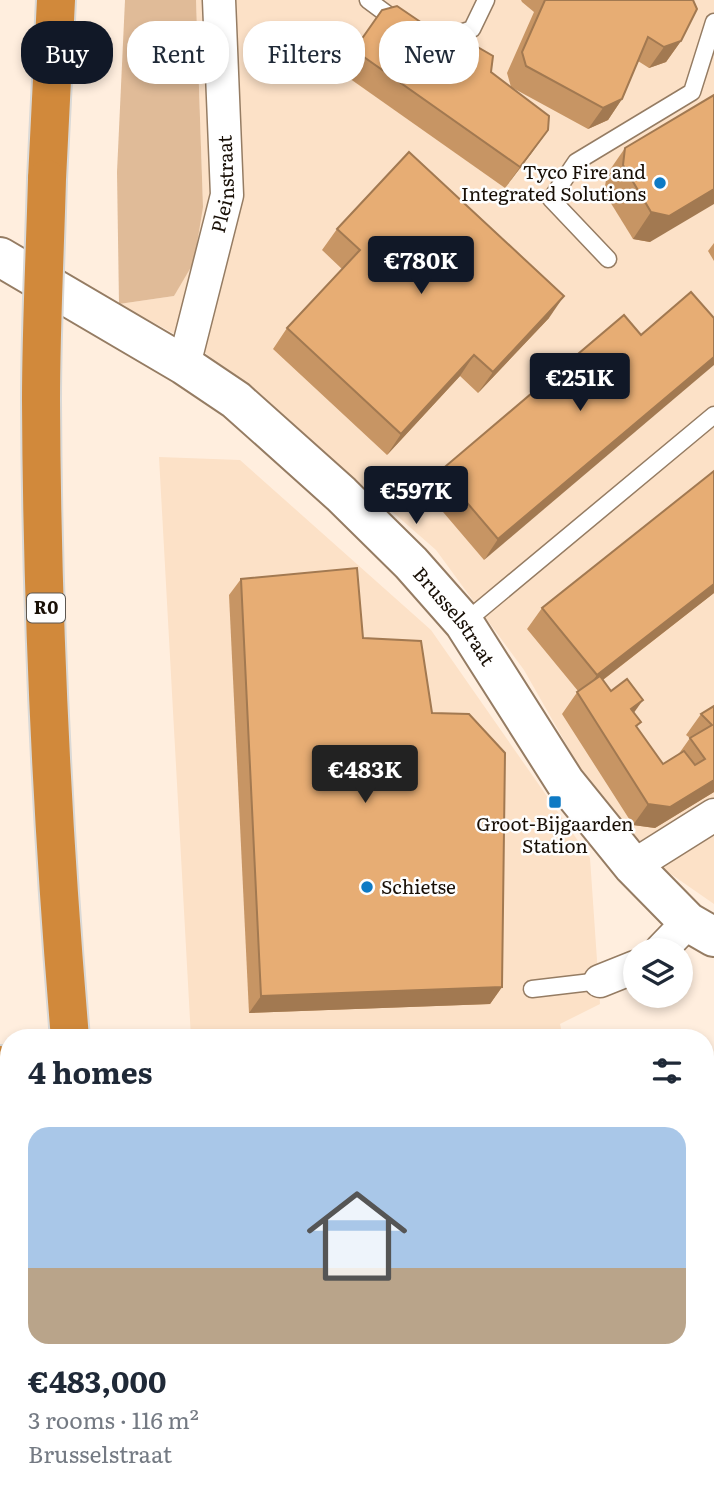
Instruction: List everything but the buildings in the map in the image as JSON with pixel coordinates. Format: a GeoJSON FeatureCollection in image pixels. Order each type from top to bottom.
{"type":"FeatureCollection","features":[{"type":"Feature","properties":{"kind":"highway","name":"R0"},"geometry":{"type":"LineString","coordinates":[[56,0],[47,178],[41,400],[47,665],[69,1029]]}},
{"type":"Feature","properties":{"kind":"street","name":"Pleinstraat"},"geometry":{"type":"LineString","coordinates":[[184,365],[227,195],[219,0]]}},
{"type":"Feature","properties":{"kind":"street","name":"Brusselstraat"},"geometry":{"type":"LineString","coordinates":[[0,257],[184,365],[236,400],[341,494],[411,563],[464,623],[565,782],[633,866],[701,930]]}},
{"type":"Feature","properties":{"kind":"street"},"geometry":{"type":"LineString","coordinates":[[633,866],[714,815]]}},
{"type":"Feature","properties":{"kind":"street"},"geometry":{"type":"LineString","coordinates":[[685,938],[701,930]]}},
{"type":"Feature","properties":{"kind":"street"},"geometry":{"type":"LineString","coordinates":[[600,981],[623,972]]}},
{"type":"Feature","properties":{"kind":"lane"},"geometry":{"type":"LineString","coordinates":[[368,0],[405,28],[439,40],[472,29],[486,0]]}},
{"type":"Feature","properties":{"kind":"lane"},"geometry":{"type":"LineString","coordinates":[[608,260],[551,199],[576,162],[692,92],[714,22]]}},
{"type":"Feature","properties":{"kind":"lane"},"geometry":{"type":"LineString","coordinates":[[464,623],[714,415]]}},
{"type":"Feature","properties":{"kind":"lane"},"geometry":{"type":"LineString","coordinates":[[532,989],[600,981]]}},
{"type":"Feature","properties":{"kind":"shaded area"},"geometry":{"type":"Polygon","coordinates":[[[125,0],[196,0],[197,21],[127,21],[127,84],[199,84],[203,207],[194,262],[174,296],[119,304],[117,172],[125,0]]]}},
{"type":"Feature","properties":{"kind":"shaded area"},"geometry":{"type":"Polygon","coordinates":[[[196,0],[714,0],[714,904],[655,863],[590,786],[524,670],[436,550],[197,346],[119,304],[174,296],[203,207],[199,84],[229,84],[229,21],[197,21],[196,0]]]}},
{"type":"Feature","properties":{"kind":"shaded area"},"geometry":{"type":"Polygon","coordinates":[[[159,457],[240,460],[431,630],[590,858],[600,1004],[560,1024],[561,1029],[191,1029],[159,457]]]}},
{"type":"Feature","properties":{"kind":"place","name":"Tyco Fire and Integrated Solutions"},"geometry":{"type":"Point","coordinates":[660,183]}},
{"type":"Feature","properties":{"kind":"place","name":"Groot-Bijgaarden Station"},"geometry":{"type":"Point","coordinates":[555,802]}},
{"type":"Feature","properties":{"kind":"place","name":"Schietse"},"geometry":{"type":"Point","coordinates":[367,887]}}]}
